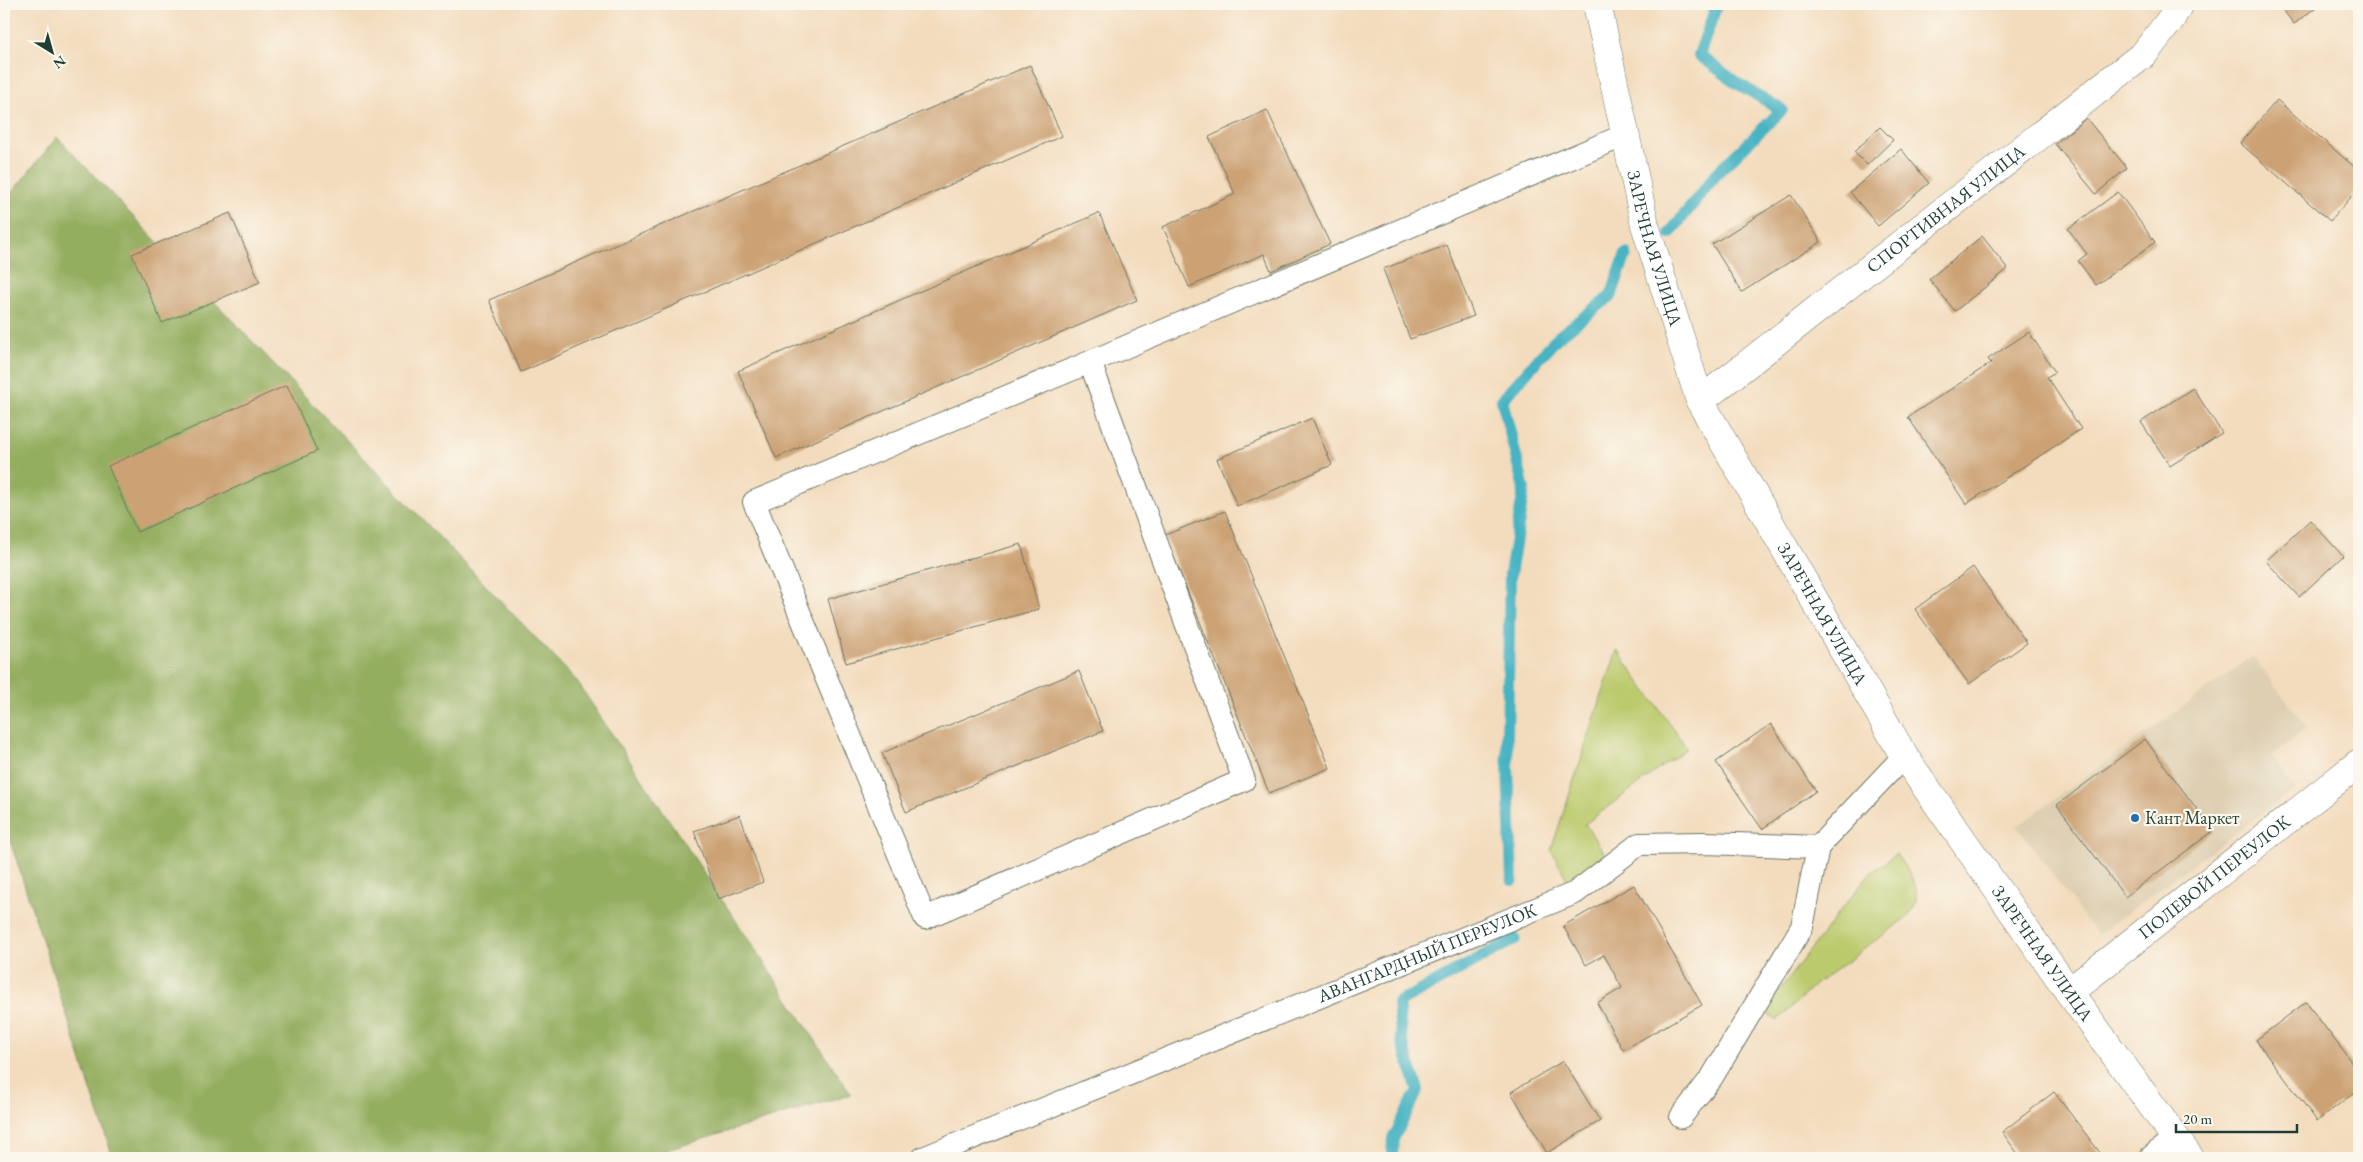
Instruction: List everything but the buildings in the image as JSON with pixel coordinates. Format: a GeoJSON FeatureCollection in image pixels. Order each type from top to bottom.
{"type":"FeatureCollection","features":[{"type":"Feature","properties":{"kind":"main road","name":"ЗАРЕЧНАЯ УЛИЦА"},"geometry":{"type":"LineString","coordinates":[[1597,4],[1645,225],[1700,401],[1904,756],[2069,992],[2182,1148]]}},
{"type":"Feature","properties":{"kind":"main road","name":"СПОРТИВНАЯ УЛИЦА"},"geometry":{"type":"LineString","coordinates":[[1700,401],[2144,54],[2171,19],[2179,4]]}},
{"type":"Feature","properties":{"kind":"main road","name":"ПОЛЕВОЙ ПЕРЕУЛОК"},"geometry":{"type":"LineString","coordinates":[[2069,992],[2359,763]]}},
{"type":"Feature","properties":{"kind":"lane"},"geometry":{"type":"LineString","coordinates":[[1090,362],[1244,780],[925,918],[754,502],[1625,135]]}},
{"type":"Feature","properties":{"kind":"lane"},"geometry":{"type":"LineString","coordinates":[[1681,1117],[1712,1077],[1802,926],[1818,847],[1904,756]]}},
{"type":"Feature","properties":{"kind":"lane","name":"АВАНГАРДНЫЙ ПЕРЕУЛОК"},"geometry":{"type":"LineString","coordinates":[[923,1158],[1575,893],[1639,844],[1705,843],[1818,847]]}},
{"type":"Feature","properties":{"kind":"lane"},"geometry":{"type":"LineString","coordinates":[[2150,1158],[2182,1148]]}},
{"type":"Feature","properties":{"kind":"shaded area"},"geometry":{"type":"Polygon","coordinates":[[[2253,656],[2307,728],[2271,756],[2295,789],[2097,935],[2017,826],[2253,656]]]}},
{"type":"Feature","properties":{"kind":"green space"},"geometry":{"type":"Polygon","coordinates":[[[57,137],[576,680],[851,1094],[641,1158],[113,1158],[4,822],[4,202],[57,137]]]}},
{"type":"Feature","properties":{"kind":"green space"},"geometry":{"type":"Polygon","coordinates":[[[1617,650],[1687,748],[1585,824],[1606,856],[1569,883],[1551,850],[1617,650]]]}},
{"type":"Feature","properties":{"kind":"green space"},"geometry":{"type":"Polygon","coordinates":[[[1896,854],[1915,884],[1916,899],[1908,917],[1816,984],[1777,1021],[1764,1010],[1868,875],[1896,854]]]}},
{"type":"Feature","properties":{"kind":"waterway"},"geometry":{"type":"LineString","coordinates":[[1670,233],[1718,172],[1782,110],[1737,83],[1699,55],[1717,4]]}},
{"type":"Feature","properties":{"kind":"waterway"},"geometry":{"type":"LineString","coordinates":[[1512,880],[1507,738],[1510,575],[1524,489],[1502,400],[1557,338],[1611,296],[1626,254]]}},
{"type":"Feature","properties":{"kind":"waterway"},"geometry":{"type":"LineString","coordinates":[[1392,1158],[1393,1139],[1418,1090],[1402,1042],[1398,1003],[1515,939]]}},
{"type":"Feature","properties":{"kind":"place","name":"Кант Маркет"},"geometry":{"type":"Point","coordinates":[2135,818]}}]}
